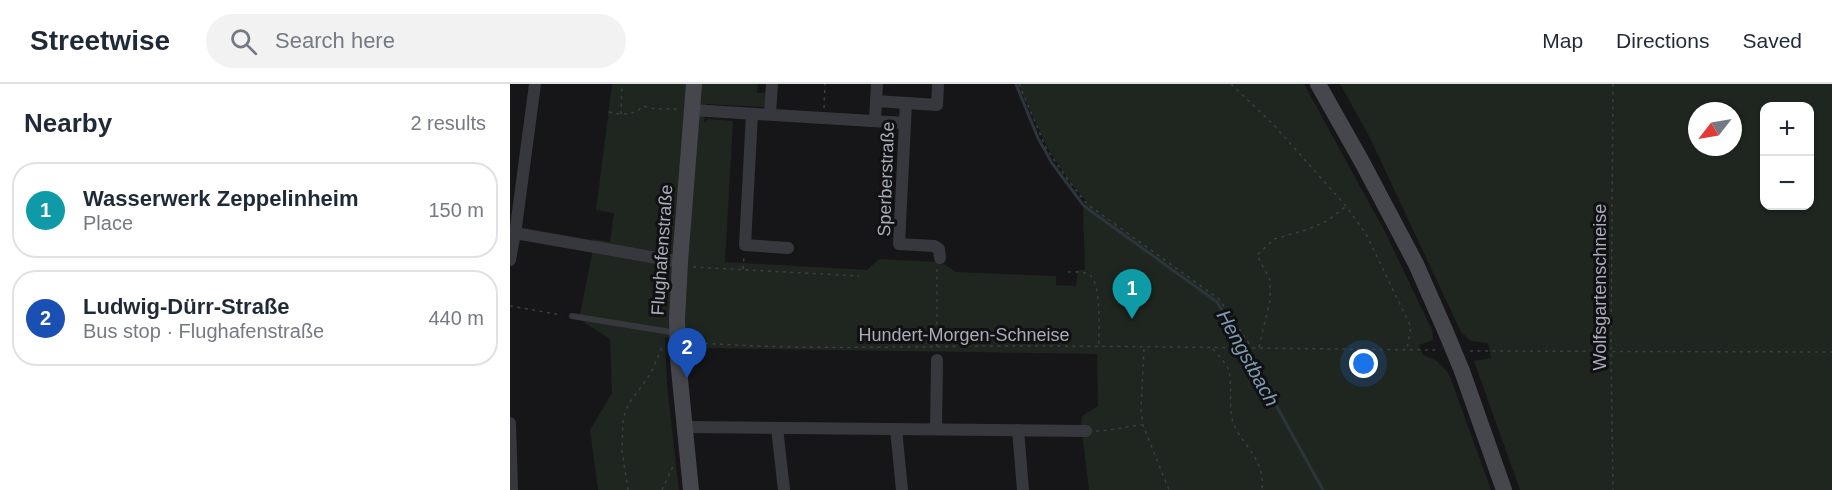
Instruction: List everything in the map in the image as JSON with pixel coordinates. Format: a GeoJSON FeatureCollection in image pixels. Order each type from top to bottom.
{"type":"FeatureCollection","features":[{"type":"Feature","properties":{"kind":"main road","name":"Flughafenstraße"},"geometry":{"type":"LineString","coordinates":[[691,490],[674,337],[685,264],[686,109],[694,84]]}},
{"type":"Feature","properties":{"kind":"main road"},"geometry":{"type":"LineString","coordinates":[[1317,84],[1377,189],[1416,264],[1462,371],[1504,490]]}},
{"type":"Feature","properties":{"kind":"street"},"geometry":{"type":"LineString","coordinates":[[510,260],[535,84]]}},
{"type":"Feature","properties":{"kind":"street"},"geometry":{"type":"LineString","coordinates":[[770,114],[772,84]]}},
{"type":"Feature","properties":{"kind":"street"},"geometry":{"type":"LineString","coordinates":[[875,120],[877,84]]}},
{"type":"Feature","properties":{"kind":"street"},"geometry":{"type":"LineString","coordinates":[[876,101],[937,105],[938,84]]}},
{"type":"Feature","properties":{"kind":"street","name":"Sperberstraße"},"geometry":{"type":"LineString","coordinates":[[906,104],[899,244],[934,246],[939,249],[940,258]]}},
{"type":"Feature","properties":{"kind":"street"},"geometry":{"type":"LineString","coordinates":[[686,109],[905,123]]}},
{"type":"Feature","properties":{"kind":"street"},"geometry":{"type":"LineString","coordinates":[[752,114],[745,245],[788,248]]}},
{"type":"Feature","properties":{"kind":"street"},"geometry":{"type":"LineString","coordinates":[[514,229],[685,264]]}},
{"type":"Feature","properties":{"kind":"street"},"geometry":{"type":"LineString","coordinates":[[936,429],[937,354]]}},
{"type":"Feature","properties":{"kind":"street"},"geometry":{"type":"LineString","coordinates":[[510,423],[512,490]]}},
{"type":"Feature","properties":{"kind":"street"},"geometry":{"type":"LineString","coordinates":[[684,427],[1086,431]]}},
{"type":"Feature","properties":{"kind":"street"},"geometry":{"type":"LineString","coordinates":[[777,428],[784,490]]}},
{"type":"Feature","properties":{"kind":"street"},"geometry":{"type":"LineString","coordinates":[[896,429],[902,490]]}},
{"type":"Feature","properties":{"kind":"street"},"geometry":{"type":"LineString","coordinates":[[1018,430],[1023,490]]}},
{"type":"Feature","properties":{"kind":"lane"},"geometry":{"type":"LineString","coordinates":[[572,316],[674,337]]}},
{"type":"Feature","properties":{"kind":"path"},"geometry":{"type":"LineString","coordinates":[[621,115],[622,84]]}},
{"type":"Feature","properties":{"kind":"path"},"geometry":{"type":"LineString","coordinates":[[824,118],[825,84]]}},
{"type":"Feature","properties":{"kind":"path"},"geometry":{"type":"LineString","coordinates":[[1019,84],[1046,148],[1087,204],[1219,299],[1251,349],[1440,350]]}},
{"type":"Feature","properties":{"kind":"path"},"geometry":{"type":"LineString","coordinates":[[1231,84],[1272,123],[1346,206],[1366,234],[1411,327],[1407,350]]}},
{"type":"Feature","properties":{"kind":"path","name":"Wolfsgartenschneise"},"geometry":{"type":"LineString","coordinates":[[1613,84],[1611,352],[1613,490]]}},
{"type":"Feature","properties":{"kind":"path"},"geometry":{"type":"LineString","coordinates":[[609,112],[621,115],[637,112],[644,106],[655,109],[686,109]]}},
{"type":"Feature","properties":{"kind":"path"},"geometry":{"type":"LineString","coordinates":[[1259,349],[1270,300],[1270,280],[1257,255],[1274,239],[1327,221],[1346,206]]}},
{"type":"Feature","properties":{"kind":"path"},"geometry":{"type":"LineString","coordinates":[[743,270],[745,245]]}},
{"type":"Feature","properties":{"kind":"path"},"geometry":{"type":"LineString","coordinates":[[937,354],[940,258]]}},
{"type":"Feature","properties":{"kind":"path"},"geometry":{"type":"LineString","coordinates":[[685,264],[743,270],[859,276]]}},
{"type":"Feature","properties":{"kind":"path"},"geometry":{"type":"LineString","coordinates":[[1068,272],[1084,273],[1090,276],[1097,291],[1099,347]]}},
{"type":"Feature","properties":{"kind":"path"},"geometry":{"type":"LineString","coordinates":[[510,306],[572,316]]}},
{"type":"Feature","properties":{"kind":"path"},"geometry":{"type":"LineString","coordinates":[[628,490],[622,451],[623,419],[627,405],[674,337]]}},
{"type":"Feature","properties":{"kind":"path","name":"Hundert-Morgen-Schneise"},"geometry":{"type":"LineString","coordinates":[[674,337],[721,345],[937,354],[1099,347],[1251,349]]}},
{"type":"Feature","properties":{"kind":"path"},"geometry":{"type":"LineString","coordinates":[[1144,348],[1141,408],[1143,424],[1169,490]]}},
{"type":"Feature","properties":{"kind":"path"},"geometry":{"type":"LineString","coordinates":[[1213,348],[1229,370],[1234,426],[1258,460],[1263,480],[1262,490]]}},
{"type":"Feature","properties":{"kind":"path"},"geometry":{"type":"LineString","coordinates":[[1463,350],[1832,352]]}},
{"type":"Feature","properties":{"kind":"path"},"geometry":{"type":"LineString","coordinates":[[1086,431],[1111,431],[1143,424]]}},
{"type":"Feature","properties":{"kind":"path"},"geometry":{"type":"LineString","coordinates":[[662,490],[677,458]]}},
{"type":"Feature","properties":{"kind":"shaded area"},"geometry":{"type":"Polygon","coordinates":[[[612,84],[758,84],[757,93],[766,93],[764,107],[706,104],[704,123],[708,119],[733,121],[725,262],[867,270],[879,259],[936,262],[956,272],[1056,276],[1056,285],[1076,286],[1078,270],[1085,270],[1083,212],[1086,201],[1068,180],[1047,147],[1018,84],[1304,84],[1385,232],[1432,330],[1433,340],[1419,345],[1423,355],[1437,361],[1449,374],[1491,490],[1089,490],[1081,424],[1082,416],[1098,406],[1097,354],[696,348],[665,337],[667,385],[679,490],[598,490],[590,430],[612,393],[610,339],[579,319],[593,239],[610,242],[614,213],[596,210],[612,84]]]}},
{"type":"Feature","properties":{"kind":"shaded area"},"geometry":{"type":"Polygon","coordinates":[[[1340,84],[1832,84],[1832,490],[1520,490],[1474,361],[1491,358],[1488,343],[1471,341],[1461,332],[1370,138],[1340,84]]]}},
{"type":"Feature","properties":{"kind":"waterway","name":"Hengstbach"},"geometry":{"type":"LineString","coordinates":[[1016,84],[1038,138],[1052,163],[1084,206],[1217,302],[1323,490]]}},
{"type":"Feature","properties":{"kind":"place","name":"Wasserwerk Zeppelinheim"},"geometry":{"type":"Point","coordinates":[1132,319]}},
{"type":"Feature","properties":{"kind":"place","name":"Ludwig-Dürr-Straße"},"geometry":{"type":"Point","coordinates":[687,378]}}]}
